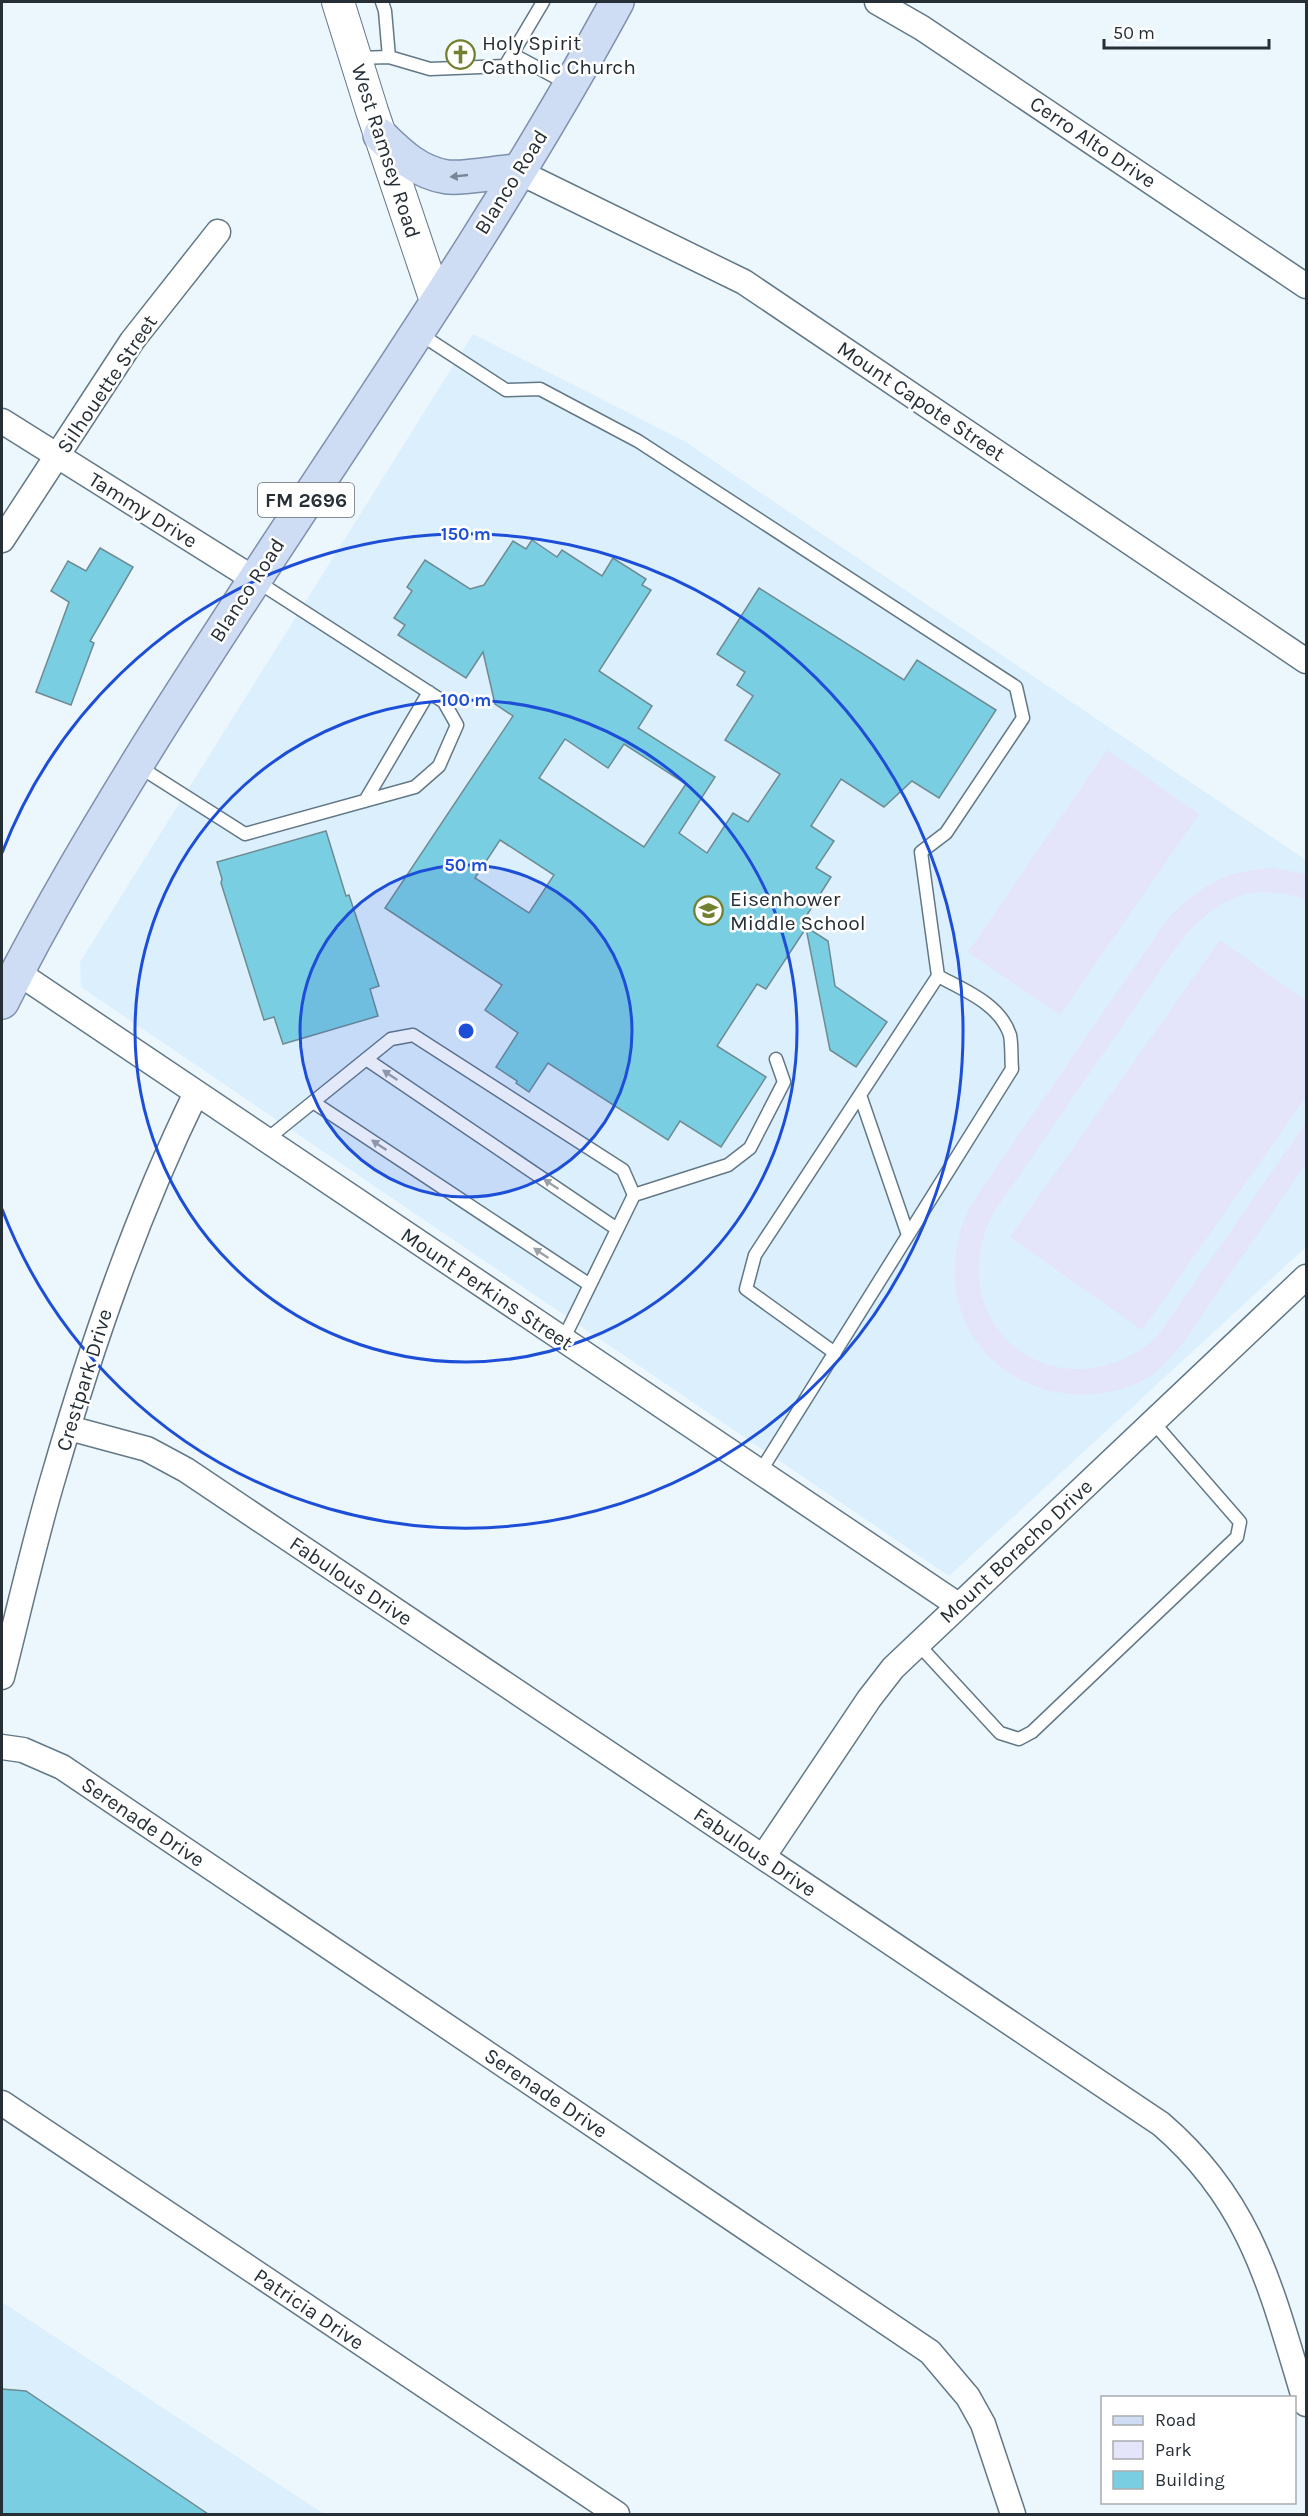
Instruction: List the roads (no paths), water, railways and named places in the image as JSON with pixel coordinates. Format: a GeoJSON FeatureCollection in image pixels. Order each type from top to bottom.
{"type":"FeatureCollection","features":[{"type":"Feature","properties":{"kind":"main road","name":"Blanco Road"},"geometry":{"type":"LineString","coordinates":[[2,1002],[32,941],[137,765],[254,579],[436,301],[571,86],[617,2]]}},
{"type":"Feature","properties":{"kind":"main road"},"geometry":{"type":"LineString","coordinates":[[380,135],[404,158],[419,167],[448,177],[517,171]]}},
{"type":"Feature","properties":{"kind":"street","name":"West Ramsey Road"},"geometry":{"type":"LineString","coordinates":[[338,2],[436,301]]}},
{"type":"Feature","properties":{"kind":"street","name":"Cerro Alto Drive"},"geometry":{"type":"LineString","coordinates":[[877,2],[922,28],[1306,286]]}},
{"type":"Feature","properties":{"kind":"street","name":"Mount Capote Street"},"geometry":{"type":"LineString","coordinates":[[517,171],[744,282],[1306,661]]}},
{"type":"Feature","properties":{"kind":"street","name":"Silhouette Street"},"geometry":{"type":"LineString","coordinates":[[2,540],[132,341],[218,232]]}},
{"type":"Feature","properties":{"kind":"street","name":"Tammy Drive"},"geometry":{"type":"LineString","coordinates":[[2,421],[254,579]]}},
{"type":"Feature","properties":{"kind":"street","name":"Mount Perkins Street"},"geometry":{"type":"LineString","coordinates":[[17,972],[958,1605]]}},
{"type":"Feature","properties":{"kind":"street","name":"Crestpark Drive"},"geometry":{"type":"LineString","coordinates":[[2,1677],[54,1474],[109,1301],[162,1163],[196,1093]]}},
{"type":"Feature","properties":{"kind":"street","name":"Mount Boracho Drive"},"geometry":{"type":"LineString","coordinates":[[763,1857],[869,1699],[893,1668],[1306,1277]]}},
{"type":"Feature","properties":{"kind":"street","name":"Fabulous Drive"},"geometry":{"type":"LineString","coordinates":[[69,1428],[147,1449],[186,1470],[1161,2124],[1203,2163],[1227,2195],[1247,2231],[1264,2270],[1306,2404]]}},
{"type":"Feature","properties":{"kind":"street","name":"Serenade Drive"},"geometry":{"type":"LineString","coordinates":[[2,1747],[23,1750],[62,1767],[930,2352],[968,2397],[983,2424],[1013,2514]]}},
{"type":"Feature","properties":{"kind":"street","name":"Patricia Drive"},"geometry":{"type":"LineString","coordinates":[[2,2103],[617,2514]]}},
{"type":"Feature","properties":{"kind":"lane"},"geometry":{"type":"LineString","coordinates":[[382,2],[385,11],[389,57]]}},
{"type":"Feature","properties":{"kind":"lane"},"geometry":{"type":"LineString","coordinates":[[356,58],[389,57],[430,69],[506,66],[543,2]]}},
{"type":"Feature","properties":{"kind":"lane"},"geometry":{"type":"LineString","coordinates":[[512,54],[571,86]]}},
{"type":"Feature","properties":{"kind":"lane"},"geometry":{"type":"LineString","coordinates":[[416,332],[506,390],[540,389],[638,441],[1016,687],[1023,718],[946,833],[921,852],[938,976],[755,1255],[746,1289],[835,1353]]}},
{"type":"Feature","properties":{"kind":"lane"},"geometry":{"type":"LineString","coordinates":[[137,765],[245,834],[415,787],[438,766],[456,725],[444,702],[254,579]]}},
{"type":"Feature","properties":{"kind":"lane"},"geometry":{"type":"LineString","coordinates":[[365,801],[429,692]]}},
{"type":"Feature","properties":{"kind":"lane"},"geometry":{"type":"LineString","coordinates":[[760,1472],[1012,1069],[1010,1035],[999,1015],[974,995],[938,976]]}},
{"type":"Feature","properties":{"kind":"lane"},"geometry":{"type":"LineString","coordinates":[[266,1140],[391,1039],[413,1035],[622,1170],[634,1195]]}},
{"type":"Feature","properties":{"kind":"lane"},"geometry":{"type":"LineString","coordinates":[[366,1059],[617,1229]]}},
{"type":"Feature","properties":{"kind":"lane"},"geometry":{"type":"LineString","coordinates":[[563,1340],[634,1195],[728,1165],[750,1148],[784,1082],[776,1059]]}},
{"type":"Feature","properties":{"kind":"lane"},"geometry":{"type":"LineString","coordinates":[[860,1095],[908,1235]]}},
{"type":"Feature","properties":{"kind":"lane"},"geometry":{"type":"LineString","coordinates":[[313,1102],[590,1285]]}},
{"type":"Feature","properties":{"kind":"lane"},"geometry":{"type":"LineString","coordinates":[[918,1644],[1000,1733],[1019,1739],[1032,1732],[1237,1537],[1240,1522],[1153,1422]]}},
{"type":"Feature","properties":{"kind":"place","name":"Holy Spirit Catholic Church"},"geometry":{"type":"Point","coordinates":[461,55]}},
{"type":"Feature","properties":{"kind":"place","name":"Eisenhower Middle School"},"geometry":{"type":"Point","coordinates":[709,911]}}]}
